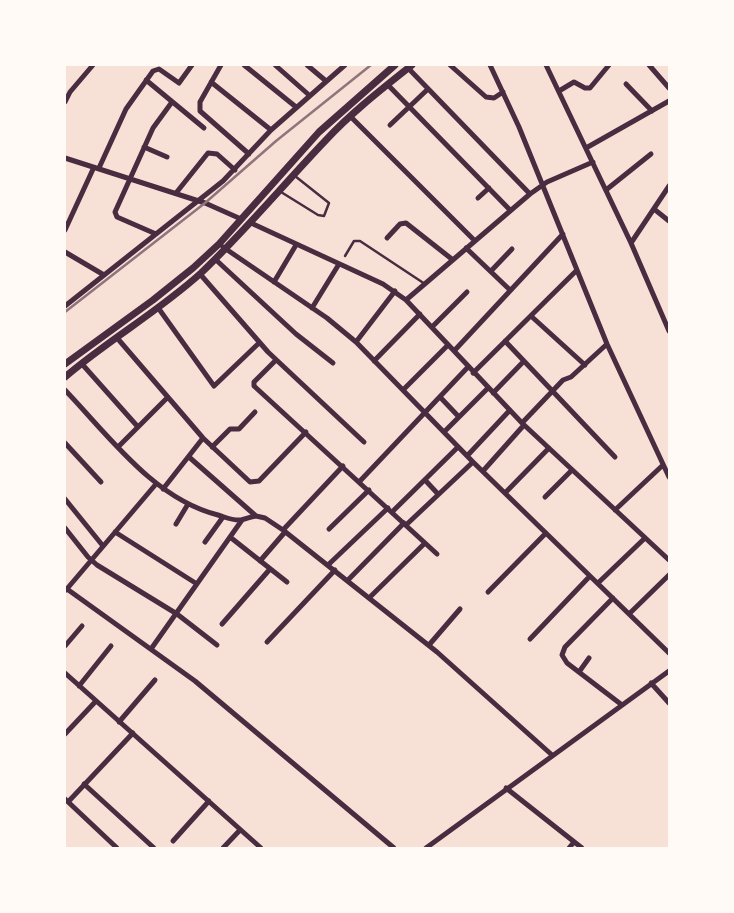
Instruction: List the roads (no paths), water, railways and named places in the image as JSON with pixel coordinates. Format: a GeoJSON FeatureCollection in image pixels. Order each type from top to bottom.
{"type":"FeatureCollection","features":[{"type":"Feature","properties":{"kind":"main road"},"geometry":{"type":"LineString","coordinates":[[65,364],[153,300],[219,244],[319,132],[395,65]]}},
{"type":"Feature","properties":{"kind":"main road"},"geometry":{"type":"LineString","coordinates":[[65,378],[159,309],[200,274],[251,223],[350,116],[410,67]]}},
{"type":"Feature","properties":{"kind":"street"},"geometry":{"type":"LineString","coordinates":[[65,102],[67,90],[93,65]]}},
{"type":"Feature","properties":{"kind":"street"},"geometry":{"type":"LineString","coordinates":[[65,230],[126,109],[146,80],[157,69],[179,83],[192,65]]}},
{"type":"Feature","properties":{"kind":"street"},"geometry":{"type":"LineString","coordinates":[[221,65],[200,102],[200,111],[248,154]]}},
{"type":"Feature","properties":{"kind":"street"},"geometry":{"type":"LineString","coordinates":[[244,65],[296,107]]}},
{"type":"Feature","properties":{"kind":"street"},"geometry":{"type":"LineString","coordinates":[[275,65],[309,96]]}},
{"type":"Feature","properties":{"kind":"street"},"geometry":{"type":"LineString","coordinates":[[307,65],[326,81]]}},
{"type":"Feature","properties":{"kind":"street"},"geometry":{"type":"LineString","coordinates":[[65,306],[236,170],[248,154],[271,130],[345,65]]}},
{"type":"Feature","properties":{"kind":"street"},"geometry":{"type":"LineString","coordinates":[[450,65],[486,97],[492,98],[503,92]]}},
{"type":"Feature","properties":{"kind":"street"},"geometry":{"type":"LineString","coordinates":[[490,65],[545,184],[562,234],[608,344],[669,477]]}},
{"type":"Feature","properties":{"kind":"street"},"geometry":{"type":"LineString","coordinates":[[546,65],[631,244],[669,331]]}},
{"type":"Feature","properties":{"kind":"street"},"geometry":{"type":"LineString","coordinates":[[559,91],[574,82],[585,88],[590,88],[609,65]]}},
{"type":"Feature","properties":{"kind":"street"},"geometry":{"type":"LineString","coordinates":[[649,65],[669,88]]}},
{"type":"Feature","properties":{"kind":"street"},"geometry":{"type":"LineString","coordinates":[[410,67],[428,89],[530,194]]}},
{"type":"Feature","properties":{"kind":"street"},"geometry":{"type":"LineString","coordinates":[[146,80],[204,128]]}},
{"type":"Feature","properties":{"kind":"street"},"geometry":{"type":"LineString","coordinates":[[211,82],[271,130]]}},
{"type":"Feature","properties":{"kind":"street"},"geometry":{"type":"LineString","coordinates":[[387,84],[510,210]]}},
{"type":"Feature","properties":{"kind":"street"},"geometry":{"type":"LineString","coordinates":[[626,84],[652,111]]}},
{"type":"Feature","properties":{"kind":"street"},"geometry":{"type":"LineString","coordinates":[[390,125],[428,89]]}},
{"type":"Feature","properties":{"kind":"street"},"geometry":{"type":"LineString","coordinates":[[586,148],[669,101]]}},
{"type":"Feature","properties":{"kind":"street"},"geometry":{"type":"LineString","coordinates":[[156,234],[115,215],[128,178],[157,122],[172,102]]}},
{"type":"Feature","properties":{"kind":"street"},"geometry":{"type":"LineString","coordinates":[[350,116],[474,241]]}},
{"type":"Feature","properties":{"kind":"street"},"geometry":{"type":"LineString","coordinates":[[144,147],[168,157]]}},
{"type":"Feature","properties":{"kind":"street"},"geometry":{"type":"LineString","coordinates":[[176,193],[208,153],[217,154],[236,170]]}},
{"type":"Feature","properties":{"kind":"street"},"geometry":{"type":"LineString","coordinates":[[606,190],[651,154]]}},
{"type":"Feature","properties":{"kind":"street"},"geometry":{"type":"LineString","coordinates":[[66,160],[198,200],[241,219]]}},
{"type":"Feature","properties":{"kind":"street"},"geometry":{"type":"LineString","coordinates":[[406,300],[530,194],[545,184],[593,162]]}},
{"type":"Feature","properties":{"kind":"street"},"geometry":{"type":"LineString","coordinates":[[631,244],[669,186]]}},
{"type":"Feature","properties":{"kind":"street"},"geometry":{"type":"LineString","coordinates":[[478,198],[489,188]]}},
{"type":"Feature","properties":{"kind":"street"},"geometry":{"type":"LineString","coordinates":[[654,209],[669,220]]}},
{"type":"Feature","properties":{"kind":"street"},"geometry":{"type":"LineString","coordinates":[[251,223],[395,291],[420,314],[473,373],[523,424],[669,560]]}},
{"type":"Feature","properties":{"kind":"street"},"geometry":{"type":"LineString","coordinates":[[387,238],[400,224],[406,223],[453,260]]}},
{"type":"Feature","properties":{"kind":"street"},"geometry":{"type":"LineString","coordinates":[[454,351],[562,234]]}},
{"type":"Feature","properties":{"kind":"street"},"geometry":{"type":"LineString","coordinates":[[219,244],[312,308],[356,342],[482,471],[669,653]]}},
{"type":"Feature","properties":{"kind":"street"},"geometry":{"type":"LineString","coordinates":[[274,282],[296,245]]}},
{"type":"Feature","properties":{"kind":"street"},"geometry":{"type":"LineString","coordinates":[[466,248],[510,290]]}},
{"type":"Feature","properties":{"kind":"street"},"geometry":{"type":"LineString","coordinates":[[490,272],[512,249]]}},
{"type":"Feature","properties":{"kind":"street"},"geometry":{"type":"LineString","coordinates":[[65,252],[104,275]]}},
{"type":"Feature","properties":{"kind":"street"},"geometry":{"type":"LineString","coordinates":[[215,259],[296,334],[333,363]]}},
{"type":"Feature","properties":{"kind":"street"},"geometry":{"type":"LineString","coordinates":[[312,308],[339,264]]}},
{"type":"Feature","properties":{"kind":"street"},"geometry":{"type":"LineString","coordinates":[[473,373],[577,270]]}},
{"type":"Feature","properties":{"kind":"street"},"geometry":{"type":"LineString","coordinates":[[200,274],[276,360],[364,442]]}},
{"type":"Feature","properties":{"kind":"street"},"geometry":{"type":"LineString","coordinates":[[356,342],[395,291]]}},
{"type":"Feature","properties":{"kind":"street"},"geometry":{"type":"LineString","coordinates":[[432,327],[467,292]]}},
{"type":"Feature","properties":{"kind":"street"},"geometry":{"type":"LineString","coordinates":[[159,309],[214,386],[260,342]]}},
{"type":"Feature","properties":{"kind":"street"},"geometry":{"type":"LineString","coordinates":[[374,361],[420,314]]}},
{"type":"Feature","properties":{"kind":"street"},"geometry":{"type":"LineString","coordinates":[[530,316],[585,365]]}},
{"type":"Feature","properties":{"kind":"street"},"geometry":{"type":"LineString","coordinates":[[118,339],[203,438],[248,480],[255,483],[306,432]]}},
{"type":"Feature","properties":{"kind":"street"},"geometry":{"type":"LineString","coordinates":[[505,341],[615,457]]}},
{"type":"Feature","properties":{"kind":"street"},"geometry":{"type":"LineString","coordinates":[[482,471],[553,390],[608,344]]}},
{"type":"Feature","properties":{"kind":"street"},"geometry":{"type":"LineString","coordinates":[[403,390],[448,345]]}},
{"type":"Feature","properties":{"kind":"street"},"geometry":{"type":"LineString","coordinates":[[276,360],[254,384],[437,554]]}},
{"type":"Feature","properties":{"kind":"street"},"geometry":{"type":"LineString","coordinates":[[493,393],[524,361]]}},
{"type":"Feature","properties":{"kind":"street"},"geometry":{"type":"LineString","coordinates":[[82,364],[138,427]]}},
{"type":"Feature","properties":{"kind":"street"},"geometry":{"type":"LineString","coordinates":[[360,481],[468,367]]}},
{"type":"Feature","properties":{"kind":"street"},"geometry":{"type":"LineString","coordinates":[[444,432],[488,388]]}},
{"type":"Feature","properties":{"kind":"street"},"geometry":{"type":"LineString","coordinates":[[65,390],[156,484],[188,504],[223,517],[242,520],[256,516],[265,518],[284,531],[428,645],[552,755]]}},
{"type":"Feature","properties":{"kind":"street"},"geometry":{"type":"LineString","coordinates":[[119,446],[168,397]]}},
{"type":"Feature","properties":{"kind":"street"},"geometry":{"type":"LineString","coordinates":[[440,397],[459,417]]}},
{"type":"Feature","properties":{"kind":"street"},"geometry":{"type":"LineString","coordinates":[[467,456],[510,410]]}},
{"type":"Feature","properties":{"kind":"street"},"geometry":{"type":"LineString","coordinates":[[212,447],[230,429],[240,429],[255,412]]}},
{"type":"Feature","properties":{"kind":"street"},"geometry":{"type":"LineString","coordinates":[[164,489],[203,438]]}},
{"type":"Feature","properties":{"kind":"street"},"geometry":{"type":"LineString","coordinates":[[65,443],[101,482]]}},
{"type":"Feature","properties":{"kind":"street"},"geometry":{"type":"LineString","coordinates":[[328,565],[425,480],[458,447]]}},
{"type":"Feature","properties":{"kind":"street"},"geometry":{"type":"LineString","coordinates":[[505,493],[549,448]]}},
{"type":"Feature","properties":{"kind":"street"},"geometry":{"type":"LineString","coordinates":[[189,457],[256,516]]}},
{"type":"Feature","properties":{"kind":"street"},"geometry":{"type":"LineString","coordinates":[[348,580],[405,524],[473,462]]}},
{"type":"Feature","properties":{"kind":"street"},"geometry":{"type":"LineString","coordinates":[[614,510],[663,465]]}},
{"type":"Feature","properties":{"kind":"street"},"geometry":{"type":"LineString","coordinates":[[260,561],[284,531],[344,466]]}},
{"type":"Feature","properties":{"kind":"street"},"geometry":{"type":"LineString","coordinates":[[545,497],[572,470]]}},
{"type":"Feature","properties":{"kind":"street"},"geometry":{"type":"LineString","coordinates":[[425,480],[438,494]]}},
{"type":"Feature","properties":{"kind":"street"},"geometry":{"type":"LineString","coordinates":[[156,484],[66,590],[151,649],[211,694],[394,848]]}},
{"type":"Feature","properties":{"kind":"street"},"geometry":{"type":"LineString","coordinates":[[329,529],[369,490]]}},
{"type":"Feature","properties":{"kind":"street"},"geometry":{"type":"LineString","coordinates":[[65,500],[103,546]]}},
{"type":"Feature","properties":{"kind":"street"},"geometry":{"type":"LineString","coordinates":[[176,524],[188,504]]}},
{"type":"Feature","properties":{"kind":"street"},"geometry":{"type":"LineString","coordinates":[[205,542],[223,517]]}},
{"type":"Feature","properties":{"kind":"street"},"geometry":{"type":"LineString","coordinates":[[151,649],[178,614],[242,520]]}},
{"type":"Feature","properties":{"kind":"street"},"geometry":{"type":"LineString","coordinates":[[65,528],[91,560],[178,614],[217,645]]}},
{"type":"Feature","properties":{"kind":"street"},"geometry":{"type":"LineString","coordinates":[[115,532],[197,584]]}},
{"type":"Feature","properties":{"kind":"street"},"geometry":{"type":"LineString","coordinates":[[488,592],[546,534]]}},
{"type":"Feature","properties":{"kind":"street"},"geometry":{"type":"LineString","coordinates":[[230,537],[287,582]]}},
{"type":"Feature","properties":{"kind":"street"},"geometry":{"type":"LineString","coordinates":[[598,583],[645,538]]}},
{"type":"Feature","properties":{"kind":"street"},"geometry":{"type":"LineString","coordinates":[[370,598],[425,543]]}},
{"type":"Feature","properties":{"kind":"street"},"geometry":{"type":"LineString","coordinates":[[222,624],[270,569]]}},
{"type":"Feature","properties":{"kind":"street"},"geometry":{"type":"LineString","coordinates":[[267,642],[335,570]]}},
{"type":"Feature","properties":{"kind":"street"},"geometry":{"type":"LineString","coordinates":[[629,614],[669,575]]}},
{"type":"Feature","properties":{"kind":"street"},"geometry":{"type":"LineString","coordinates":[[530,639],[590,576]]}},
{"type":"Feature","properties":{"kind":"street"},"geometry":{"type":"LineString","coordinates":[[613,598],[564,649],[562,656],[578,672],[622,705]]}},
{"type":"Feature","properties":{"kind":"street"},"geometry":{"type":"LineString","coordinates":[[428,645],[460,609]]}},
{"type":"Feature","properties":{"kind":"street"},"geometry":{"type":"LineString","coordinates":[[65,646],[82,626]]}},
{"type":"Feature","properties":{"kind":"street"},"geometry":{"type":"LineString","coordinates":[[79,686],[111,646]]}},
{"type":"Feature","properties":{"kind":"street"},"geometry":{"type":"LineString","coordinates":[[578,672],[589,658]]}},
{"type":"Feature","properties":{"kind":"street"},"geometry":{"type":"LineString","coordinates":[[426,848],[669,671]]}},
{"type":"Feature","properties":{"kind":"street"},"geometry":{"type":"LineString","coordinates":[[65,673],[261,848]]}},
{"type":"Feature","properties":{"kind":"street"},"geometry":{"type":"LineString","coordinates":[[120,722],[155,680]]}},
{"type":"Feature","properties":{"kind":"street"},"geometry":{"type":"LineString","coordinates":[[652,683],[669,703]]}},
{"type":"Feature","properties":{"kind":"street"},"geometry":{"type":"LineString","coordinates":[[65,733],[96,700]]}},
{"type":"Feature","properties":{"kind":"street"},"geometry":{"type":"LineString","coordinates":[[116,848],[66,800],[133,733]]}},
{"type":"Feature","properties":{"kind":"street"},"geometry":{"type":"LineString","coordinates":[[84,784],[154,848]]}},
{"type":"Feature","properties":{"kind":"street"},"geometry":{"type":"LineString","coordinates":[[506,788],[582,848]]}},
{"type":"Feature","properties":{"kind":"street"},"geometry":{"type":"LineString","coordinates":[[173,841],[209,801]]}},
{"type":"Feature","properties":{"kind":"street"},"geometry":{"type":"LineString","coordinates":[[223,848],[240,830]]}},
{"type":"Feature","properties":{"kind":"street"},"geometry":{"type":"LineString","coordinates":[[569,848],[574,842]]}},
{"type":"Feature","properties":{"kind":"lane"},"geometry":{"type":"LineString","coordinates":[[279,191],[318,215],[324,216],[329,203],[294,175]]}},
{"type":"Feature","properties":{"kind":"lane"},"geometry":{"type":"LineString","coordinates":[[345,256],[354,241],[360,241],[425,284]]}},
{"type":"Feature","properties":{"kind":"railway"},"geometry":{"type":"LineString","coordinates":[[65,312],[205,203],[276,141],[371,65]]}}]}
